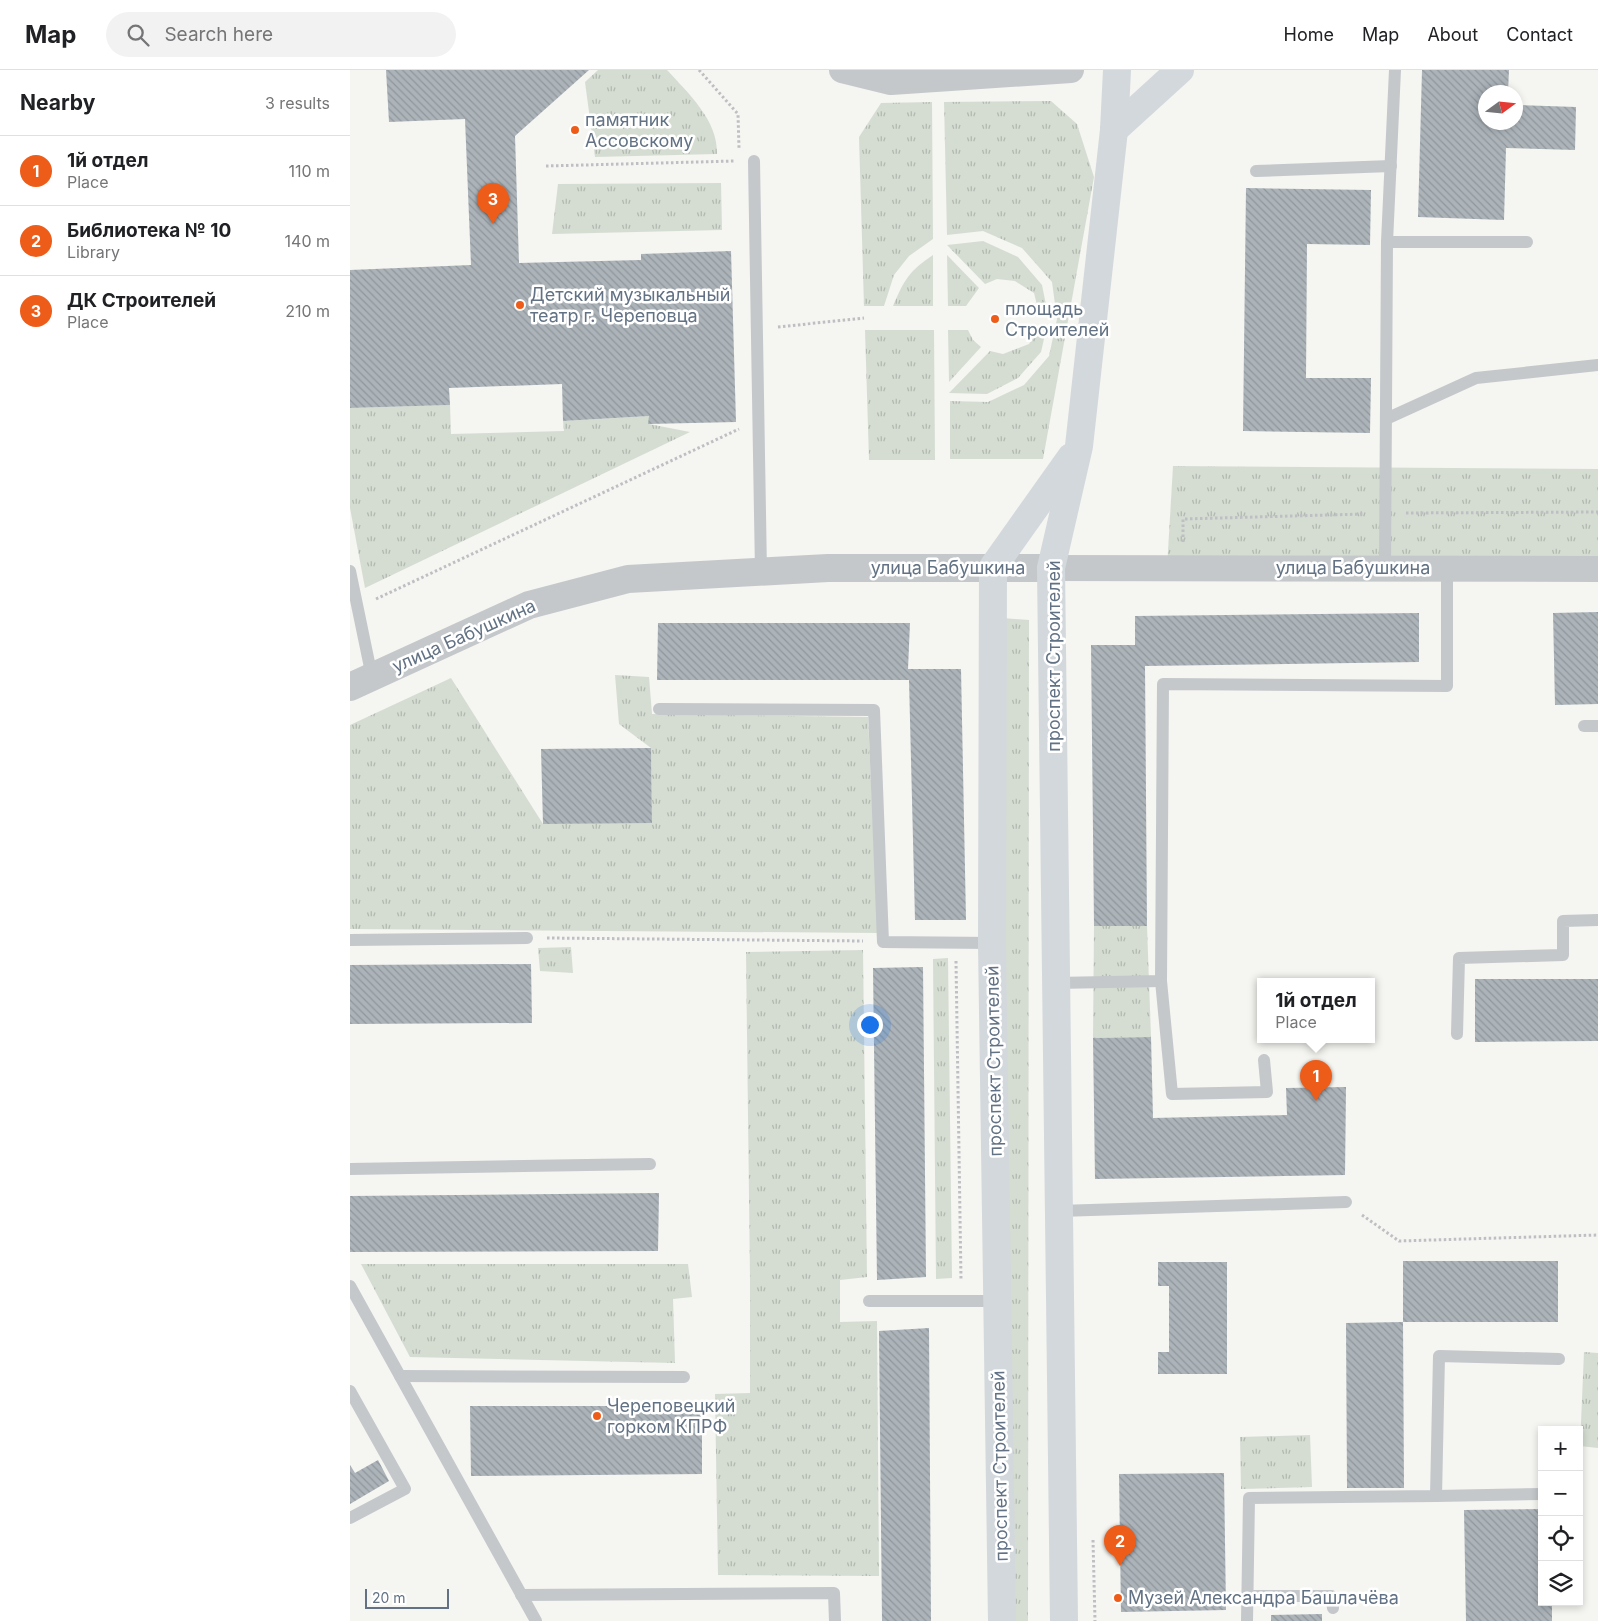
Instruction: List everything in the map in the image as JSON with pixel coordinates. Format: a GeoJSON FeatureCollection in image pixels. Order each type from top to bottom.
{"type":"FeatureCollection","features":[{"type":"Feature","properties":{"kind":"main road","name":"проспект Строителей"},"geometry":{"type":"LineString","coordinates":[[1064,1621],[1050,568],[1079,446],[1114,130],[1117,70]]}},
{"type":"Feature","properties":{"kind":"main road"},"geometry":{"type":"LineString","coordinates":[[1114,130],[1180,70]]}},
{"type":"Feature","properties":{"kind":"main road"},"geometry":{"type":"LineString","coordinates":[[993,567],[1079,446]]}},
{"type":"Feature","properties":{"kind":"main road","name":"проспект Строителей"},"geometry":{"type":"LineString","coordinates":[[993,567],[992,943],[1002,1621]]}},
{"type":"Feature","properties":{"kind":"street"},"geometry":{"type":"LineString","coordinates":[[842,70],[891,82],[1071,70]]}},
{"type":"Feature","properties":{"kind":"street","name":"улица Бабушкина"},"geometry":{"type":"LineString","coordinates":[[361,682],[530,605],[628,579],[828,568],[1598,569]]}},
{"type":"Feature","properties":{"kind":"lane"},"geometry":{"type":"LineString","coordinates":[[1386,568],[1388,242],[1395,70]]}},
{"type":"Feature","properties":{"kind":"lane"},"geometry":{"type":"LineString","coordinates":[[754,161],[761,572]]}},
{"type":"Feature","properties":{"kind":"lane"},"geometry":{"type":"LineString","coordinates":[[1256,171],[1391,166]]}},
{"type":"Feature","properties":{"kind":"lane"},"geometry":{"type":"LineString","coordinates":[[1388,242],[1527,242]]}},
{"type":"Feature","properties":{"kind":"lane"},"geometry":{"type":"LineString","coordinates":[[1386,419],[1476,378],[1598,365]]}},
{"type":"Feature","properties":{"kind":"lane"},"geometry":{"type":"LineString","coordinates":[[1264,1060],[1267,1092],[1172,1094],[1161,981],[1163,684],[1447,686],[1447,568]]}},
{"type":"Feature","properties":{"kind":"lane"},"geometry":{"type":"LineString","coordinates":[[350,571],[356,608],[361,682]]}},
{"type":"Feature","properties":{"kind":"lane"},"geometry":{"type":"LineString","coordinates":[[658,709],[874,710],[883,942],[992,943]]}},
{"type":"Feature","properties":{"kind":"lane"},"geometry":{"type":"LineString","coordinates":[[1584,726],[1598,726]]}},
{"type":"Feature","properties":{"kind":"lane"},"geometry":{"type":"LineString","coordinates":[[1457,1034],[1459,958],[1563,955],[1563,920],[1598,920]]}},
{"type":"Feature","properties":{"kind":"lane"},"geometry":{"type":"LineString","coordinates":[[350,940],[527,938]]}},
{"type":"Feature","properties":{"kind":"lane"},"geometry":{"type":"LineString","coordinates":[[1055,983],[1161,981]]}},
{"type":"Feature","properties":{"kind":"lane"},"geometry":{"type":"LineString","coordinates":[[350,1169],[650,1164]]}},
{"type":"Feature","properties":{"kind":"lane"},"geometry":{"type":"LineString","coordinates":[[1059,1210],[1346,1202]]}},
{"type":"Feature","properties":{"kind":"lane"},"geometry":{"type":"LineString","coordinates":[[350,1286],[536,1621]]}},
{"type":"Feature","properties":{"kind":"lane"},"geometry":{"type":"LineString","coordinates":[[869,1301],[997,1301]]}},
{"type":"Feature","properties":{"kind":"lane"},"geometry":{"type":"LineString","coordinates":[[1436,1496],[1439,1356],[1559,1359]]}},
{"type":"Feature","properties":{"kind":"lane"},"geometry":{"type":"LineString","coordinates":[[400,1376],[684,1377]]}},
{"type":"Feature","properties":{"kind":"lane"},"geometry":{"type":"LineString","coordinates":[[350,1391],[405,1489],[350,1518]]}},
{"type":"Feature","properties":{"kind":"lane"},"geometry":{"type":"LineString","coordinates":[[1247,1621],[1250,1498],[1538,1494]]}},
{"type":"Feature","properties":{"kind":"lane"},"geometry":{"type":"LineString","coordinates":[[521,1595],[834,1593],[835,1621]]}},
{"type":"Feature","properties":{"kind":"lane"},"geometry":{"type":"LineString","coordinates":[[1248,1596],[1331,1596],[1333,1608]]}},
{"type":"Feature","properties":{"kind":"path"},"geometry":{"type":"LineString","coordinates":[[546,166],[740,161]]}},
{"type":"Feature","properties":{"kind":"path"},"geometry":{"type":"LineString","coordinates":[[757,329],[864,318]]}},
{"type":"Feature","properties":{"kind":"path"},"geometry":{"type":"LineString","coordinates":[[356,608],[747,424]]}},
{"type":"Feature","properties":{"kind":"path"},"geometry":{"type":"LineString","coordinates":[[1182,568],[1183,519],[1386,513],[1598,512]]}},
{"type":"Feature","properties":{"kind":"path"},"geometry":{"type":"LineString","coordinates":[[527,938],[883,942]]}},
{"type":"Feature","properties":{"kind":"path"},"geometry":{"type":"LineString","coordinates":[[955,943],[962,1301]]}},
{"type":"Feature","properties":{"kind":"path"},"geometry":{"type":"LineString","coordinates":[[1346,1202],[1399,1241],[1598,1235]]}},
{"type":"Feature","properties":{"kind":"green space"},"geometry":{"type":"Polygon","coordinates":[[[598,70],[667,70],[692,98],[707,119],[713,130],[717,154],[595,157],[585,82],[598,70]]]}},
{"type":"Feature","properties":{"kind":"green space"},"geometry":{"type":"Polygon","coordinates":[[[1051,101],[1077,124],[1094,177],[1043,459],[950,459],[950,401],[988,402],[1024,385],[1049,356],[1057,319],[1052,282],[1022,248],[983,231],[947,235],[944,102],[1051,101]]]}},
{"type":"Feature","properties":{"kind":"green space"},"geometry":{"type":"Polygon","coordinates":[[[932,102],[933,239],[909,256],[894,275],[884,306],[864,306],[859,137],[881,103],[932,102]]]}},
{"type":"Feature","properties":{"kind":"green space"},"geometry":{"type":"Polygon","coordinates":[[[721,183],[722,230],[552,234],[558,184],[721,183]]]}},
{"type":"Feature","properties":{"kind":"green space"},"geometry":{"type":"Polygon","coordinates":[[[983,241],[1018,257],[1042,285],[1046,305],[1037,305],[1034,293],[1015,281],[997,279],[985,284],[947,245],[983,241]]]}},
{"type":"Feature","properties":{"kind":"green space"},"geometry":{"type":"Polygon","coordinates":[[[933,255],[933,306],[893,306],[908,277],[918,266],[933,255]]]}},
{"type":"Feature","properties":{"kind":"green space"},"geometry":{"type":"Polygon","coordinates":[[[947,255],[979,288],[966,306],[948,306],[947,255]]]}},
{"type":"Feature","properties":{"kind":"green space"},"geometry":{"type":"Polygon","coordinates":[[[865,330],[934,330],[935,460],[869,460],[865,330]]]}},
{"type":"Feature","properties":{"kind":"green space"},"geometry":{"type":"Polygon","coordinates":[[[948,330],[968,330],[973,340],[981,347],[949,382],[948,330]]]}},
{"type":"Feature","properties":{"kind":"green space"},"geometry":{"type":"Polygon","coordinates":[[[1038,330],[1046,330],[1041,352],[1018,378],[987,394],[949,393],[990,351],[1003,354],[1029,344],[1038,330]]]}},
{"type":"Feature","properties":{"kind":"green space"},"geometry":{"type":"Polygon","coordinates":[[[450,405],[451,434],[564,431],[563,421],[649,416],[649,424],[690,432],[365,588],[350,508],[350,408],[450,405]]]}},
{"type":"Feature","properties":{"kind":"green space"},"geometry":{"type":"Polygon","coordinates":[[[1173,466],[1598,469],[1598,569],[1167,568],[1173,466]]]}},
{"type":"Feature","properties":{"kind":"green space"},"geometry":{"type":"Polygon","coordinates":[[[1002,618],[1029,620],[1028,1621],[1008,1621],[1002,618]]]}},
{"type":"Feature","properties":{"kind":"green space"},"geometry":{"type":"Polygon","coordinates":[[[615,675],[649,677],[652,714],[868,717],[878,933],[350,929],[350,725],[451,678],[543,824],[652,822],[651,748],[619,724],[615,675]]]}},
{"type":"Feature","properties":{"kind":"green space"},"geometry":{"type":"Polygon","coordinates":[[[1094,926],[1147,926],[1151,1037],[1093,1038],[1094,926]]]}},
{"type":"Feature","properties":{"kind":"green space"},"geometry":{"type":"Polygon","coordinates":[[[571,947],[573,973],[540,971],[538,948],[571,947]]]}},
{"type":"Feature","properties":{"kind":"green space"},"geometry":{"type":"Polygon","coordinates":[[[863,950],[867,1277],[840,1280],[840,1322],[877,1321],[879,1576],[718,1575],[715,1394],[750,1393],[746,952],[863,950]]]}},
{"type":"Feature","properties":{"kind":"green space"},"geometry":{"type":"Polygon","coordinates":[[[948,958],[952,1278],[936,1279],[933,959],[948,958]]]}},
{"type":"Feature","properties":{"kind":"green space"},"geometry":{"type":"Polygon","coordinates":[[[361,1264],[688,1264],[692,1297],[673,1299],[675,1363],[410,1357],[361,1264]]]}},
{"type":"Feature","properties":{"kind":"green space"},"geometry":{"type":"Polygon","coordinates":[[[1584,1352],[1598,1353],[1598,1448],[1583,1446],[1583,1426],[1581,1426],[1584,1352]]]}},
{"type":"Feature","properties":{"kind":"green space"},"geometry":{"type":"Polygon","coordinates":[[[1310,1435],[1312,1487],[1241,1489],[1240,1437],[1310,1435]]]}},
{"type":"Feature","properties":{"kind":"building"},"geometry":{"type":"Polygon","coordinates":[[[386,70],[589,70],[515,136],[519,263],[641,260],[641,254],[731,251],[736,422],[648,424],[649,416],[563,421],[562,384],[449,388],[450,405],[350,408],[350,270],[471,265],[465,119],[389,122],[386,70]]]}},
{"type":"Feature","properties":{"kind":"building"},"geometry":{"type":"Polygon","coordinates":[[[1422,70],[1509,70],[1508,85],[1478,85],[1478,130],[1523,130],[1523,105],[1576,107],[1575,150],[1506,148],[1504,220],[1418,217],[1422,70]]]}},
{"type":"Feature","properties":{"kind":"building"},"geometry":{"type":"Polygon","coordinates":[[[1246,188],[1371,190],[1370,245],[1307,244],[1306,378],[1371,378],[1370,433],[1243,431],[1246,188]]]}},
{"type":"Feature","properties":{"kind":"building"},"geometry":{"type":"Polygon","coordinates":[[[1598,612],[1598,704],[1555,705],[1553,613],[1598,612]]]}},
{"type":"Feature","properties":{"kind":"building"},"geometry":{"type":"Polygon","coordinates":[[[1419,613],[1419,662],[1145,666],[1147,926],[1094,926],[1091,645],[1135,645],[1135,616],[1419,613]]]}},
{"type":"Feature","properties":{"kind":"building"},"geometry":{"type":"Polygon","coordinates":[[[658,623],[910,623],[908,669],[961,669],[966,920],[915,920],[909,680],[657,680],[658,623]]]}},
{"type":"Feature","properties":{"kind":"building"},"geometry":{"type":"Polygon","coordinates":[[[651,748],[652,823],[543,824],[541,749],[651,748]]]}},
{"type":"Feature","properties":{"kind":"building"},"geometry":{"type":"Polygon","coordinates":[[[531,964],[532,1023],[350,1024],[350,965],[531,964]]]}},
{"type":"Feature","properties":{"kind":"building"},"geometry":{"type":"Polygon","coordinates":[[[923,967],[926,1277],[877,1280],[873,968],[923,967]]]}},
{"type":"Feature","properties":{"kind":"building"},"geometry":{"type":"Polygon","coordinates":[[[1475,979],[1598,979],[1598,1041],[1475,1042],[1475,979]]]}},
{"type":"Feature","properties":{"kind":"building"},"geometry":{"type":"Polygon","coordinates":[[[1151,1037],[1153,1118],[1287,1115],[1286,1088],[1346,1087],[1345,1175],[1095,1179],[1093,1038],[1151,1037]]]}},
{"type":"Feature","properties":{"kind":"building"},"geometry":{"type":"Polygon","coordinates":[[[659,1193],[658,1251],[350,1252],[350,1196],[659,1193]]]}},
{"type":"Feature","properties":{"kind":"building"},"geometry":{"type":"Polygon","coordinates":[[[1403,1261],[1558,1261],[1558,1322],[1403,1322],[1403,1261]]]}},
{"type":"Feature","properties":{"kind":"building"},"geometry":{"type":"Polygon","coordinates":[[[1158,1262],[1227,1262],[1227,1374],[1158,1374],[1158,1352],[1169,1352],[1169,1286],[1158,1286],[1158,1262]]]}},
{"type":"Feature","properties":{"kind":"building"},"geometry":{"type":"Polygon","coordinates":[[[1403,1322],[1404,1488],[1347,1488],[1346,1323],[1403,1322]]]}},
{"type":"Feature","properties":{"kind":"building"},"geometry":{"type":"Polygon","coordinates":[[[929,1328],[931,1621],[882,1621],[879,1331],[929,1328]]]}},
{"type":"Feature","properties":{"kind":"building"},"geometry":{"type":"Polygon","coordinates":[[[470,1406],[702,1406],[702,1474],[471,1476],[470,1406]]]}},
{"type":"Feature","properties":{"kind":"building"},"geometry":{"type":"Polygon","coordinates":[[[378,1460],[389,1481],[350,1504],[350,1465],[355,1473],[378,1460]]]}},
{"type":"Feature","properties":{"kind":"building"},"geometry":{"type":"Polygon","coordinates":[[[1224,1473],[1226,1610],[1121,1612],[1119,1474],[1224,1473]]]}},
{"type":"Feature","properties":{"kind":"building"},"geometry":{"type":"Polygon","coordinates":[[[1538,1509],[1538,1606],[1552,1606],[1552,1621],[1466,1621],[1464,1510],[1538,1509]]]}},
{"type":"Feature","properties":{"kind":"building"},"geometry":{"type":"Polygon","coordinates":[[[1322,1614],[1322,1621],[1271,1621],[1271,1615],[1322,1614]]]}},
{"type":"Feature","properties":{"kind":"place","name":"памятник Ассовскому"},"geometry":{"type":"Point","coordinates":[575,130]}},
{"type":"Feature","properties":{"kind":"place","name":"ДК Строителей"},"geometry":{"type":"Point","coordinates":[493,224]}},
{"type":"Feature","properties":{"kind":"place","name":"Детский музыкальный театр г. Череповца"},"geometry":{"type":"Point","coordinates":[520,305]}},
{"type":"Feature","properties":{"kind":"place","name":"площадь Строителей"},"geometry":{"type":"Point","coordinates":[995,319]}},
{"type":"Feature","properties":{"kind":"place","name":"1й отдел"},"geometry":{"type":"Point","coordinates":[1316,1101]}},
{"type":"Feature","properties":{"kind":"place","name":"Череповецкий горком КПРФ"},"geometry":{"type":"Point","coordinates":[597,1416]}},
{"type":"Feature","properties":{"kind":"place","name":"Библиотека № 10"},"geometry":{"type":"Point","coordinates":[1120,1566]}},
{"type":"Feature","properties":{"kind":"place","name":"Музей Александра Башлачёва"},"geometry":{"type":"Point","coordinates":[1118,1598]}}]}
